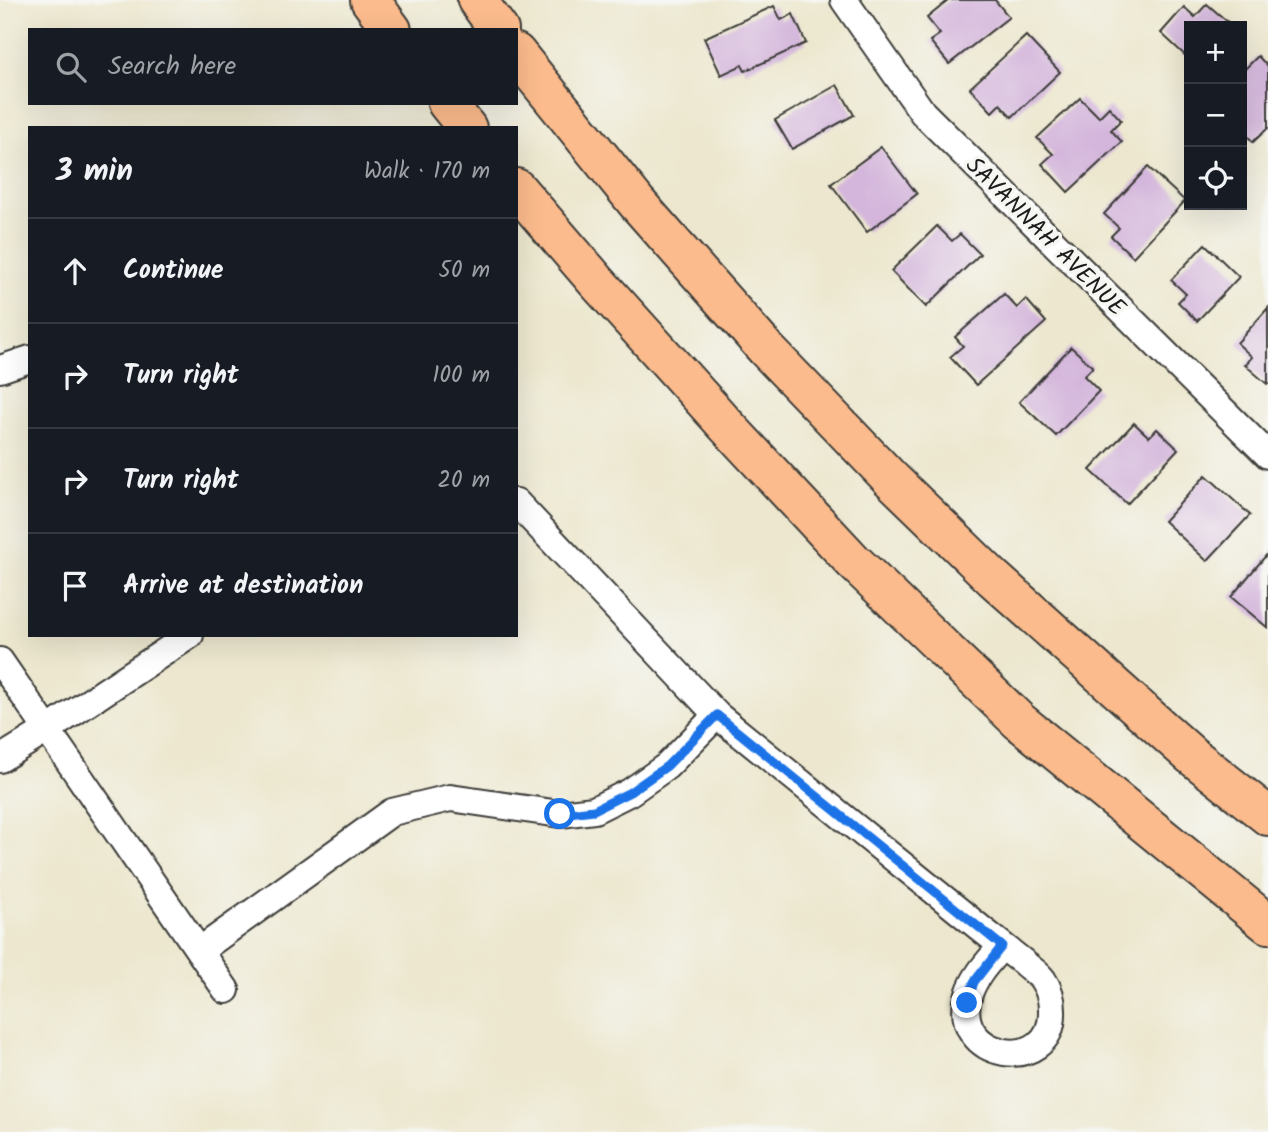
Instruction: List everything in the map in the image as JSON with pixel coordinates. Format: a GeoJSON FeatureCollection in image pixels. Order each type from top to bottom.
{"type":"FeatureCollection","features":[{"type":"Feature","properties":{"kind":"highway"},"geometry":{"type":"LineString","coordinates":[[370,0],[391,28]]}},
{"type":"Feature","properties":{"kind":"highway"},"geometry":{"type":"LineString","coordinates":[[477,0],[498,28]]}},
{"type":"Feature","properties":{"kind":"highway"},"geometry":{"type":"LineString","coordinates":[[518,55],[637,203],[766,349],[891,479],[993,578],[1191,755],[1268,816]]}},
{"type":"Feature","properties":{"kind":"highway"},"geometry":{"type":"LineString","coordinates":[[449,105],[465,126]]}},
{"type":"Feature","properties":{"kind":"highway"},"geometry":{"type":"LineString","coordinates":[[518,190],[716,414],[853,561],[1020,720],[1268,924]]}},
{"type":"Feature","properties":{"kind":"street","name":"SAVANNAH AVENUE"},"geometry":{"type":"LineString","coordinates":[[844,0],[923,113],[1268,455]]}},
{"type":"Feature","properties":{"kind":"street"},"geometry":{"type":"LineString","coordinates":[[0,369],[28,360]]}},
{"type":"Feature","properties":{"kind":"street"},"geometry":{"type":"LineString","coordinates":[[518,504],[717,715],[1002,946]]}},
{"type":"Feature","properties":{"kind":"street"},"geometry":{"type":"LineString","coordinates":[[0,759],[187,637]]}},
{"type":"Feature","properties":{"kind":"street"},"geometry":{"type":"LineString","coordinates":[[0,661],[226,990]]}},
{"type":"Feature","properties":{"kind":"street"},"geometry":{"type":"LineString","coordinates":[[199,951],[392,812],[450,798],[560,814],[594,810],[630,792],[667,766],[717,715]]}},
{"type":"Feature","properties":{"kind":"building"},"geometry":{"type":"Polygon","coordinates":[[[949,0],[995,0],[1009,17],[949,64],[930,41],[940,34],[927,18],[949,0]]]}},
{"type":"Feature","properties":{"kind":"building"},"geometry":{"type":"Polygon","coordinates":[[[1207,4],[1227,21],[1184,21],[1184,54],[1161,33],[1184,7],[1195,17],[1207,4]]]}},
{"type":"Feature","properties":{"kind":"building"},"geometry":{"type":"Polygon","coordinates":[[[774,6],[781,20],[793,14],[806,43],[745,71],[742,65],[721,75],[704,38],[774,6]]]}},
{"type":"Feature","properties":{"kind":"building"},"geometry":{"type":"Polygon","coordinates":[[[1026,36],[1060,72],[1012,117],[1000,104],[992,112],[970,88],[1026,36]]]}},
{"type":"Feature","properties":{"kind":"building"},"geometry":{"type":"Polygon","coordinates":[[[1258,56],[1268,67],[1268,128],[1253,142],[1247,135],[1247,67],[1258,56]]]}},
{"type":"Feature","properties":{"kind":"building"},"geometry":{"type":"Polygon","coordinates":[[[837,85],[854,115],[792,149],[775,120],[837,85]]]}},
{"type":"Feature","properties":{"kind":"building"},"geometry":{"type":"Polygon","coordinates":[[[1080,98],[1099,117],[1109,107],[1121,120],[1111,130],[1122,142],[1068,192],[1042,164],[1053,154],[1037,138],[1080,98]]]}},
{"type":"Feature","properties":{"kind":"building"},"geometry":{"type":"Polygon","coordinates":[[[881,147],[917,194],[867,232],[831,184],[881,147]]]}},
{"type":"Feature","properties":{"kind":"building"},"geometry":{"type":"Polygon","coordinates":[[[1148,167],[1184,200],[1133,257],[1111,236],[1119,228],[1104,214],[1148,167]]]}},
{"type":"Feature","properties":{"kind":"building"},"geometry":{"type":"Polygon","coordinates":[[[937,226],[952,241],[960,234],[980,254],[926,307],[891,271],[937,226]]]}},
{"type":"Feature","properties":{"kind":"building"},"geometry":{"type":"Polygon","coordinates":[[[1205,244],[1239,277],[1197,321],[1178,302],[1186,294],[1171,280],[1205,244]]]}},
{"type":"Feature","properties":{"kind":"building"},"geometry":{"type":"Polygon","coordinates":[[[1004,294],[1017,308],[1026,299],[1046,322],[976,385],[950,357],[963,346],[955,337],[1004,294]]]}},
{"type":"Feature","properties":{"kind":"building"},"geometry":{"type":"Polygon","coordinates":[[[1268,308],[1267,384],[1245,365],[1252,357],[1237,343],[1268,308]]]}},
{"type":"Feature","properties":{"kind":"building"},"geometry":{"type":"Polygon","coordinates":[[[1071,347],[1093,367],[1084,376],[1099,391],[1056,436],[1019,402],[1071,347]]]}},
{"type":"Feature","properties":{"kind":"building"},"geometry":{"type":"Polygon","coordinates":[[[1134,423],[1149,437],[1157,429],[1178,449],[1127,504],[1090,470],[1134,423]]]}},
{"type":"Feature","properties":{"kind":"building"},"geometry":{"type":"Polygon","coordinates":[[[1206,475],[1250,515],[1207,561],[1164,521],[1206,475]]]}},
{"type":"Feature","properties":{"kind":"building"},"geometry":{"type":"Polygon","coordinates":[[[1268,553],[1268,628],[1231,597],[1268,553]]]}},
{"type":"Feature","properties":{"kind":"route"},"geometry":{"type":"LineString","coordinates":[[560,814],[594,810],[630,792],[667,766],[717,715],[1002,946],[974,982],[967,1003]]}}]}
